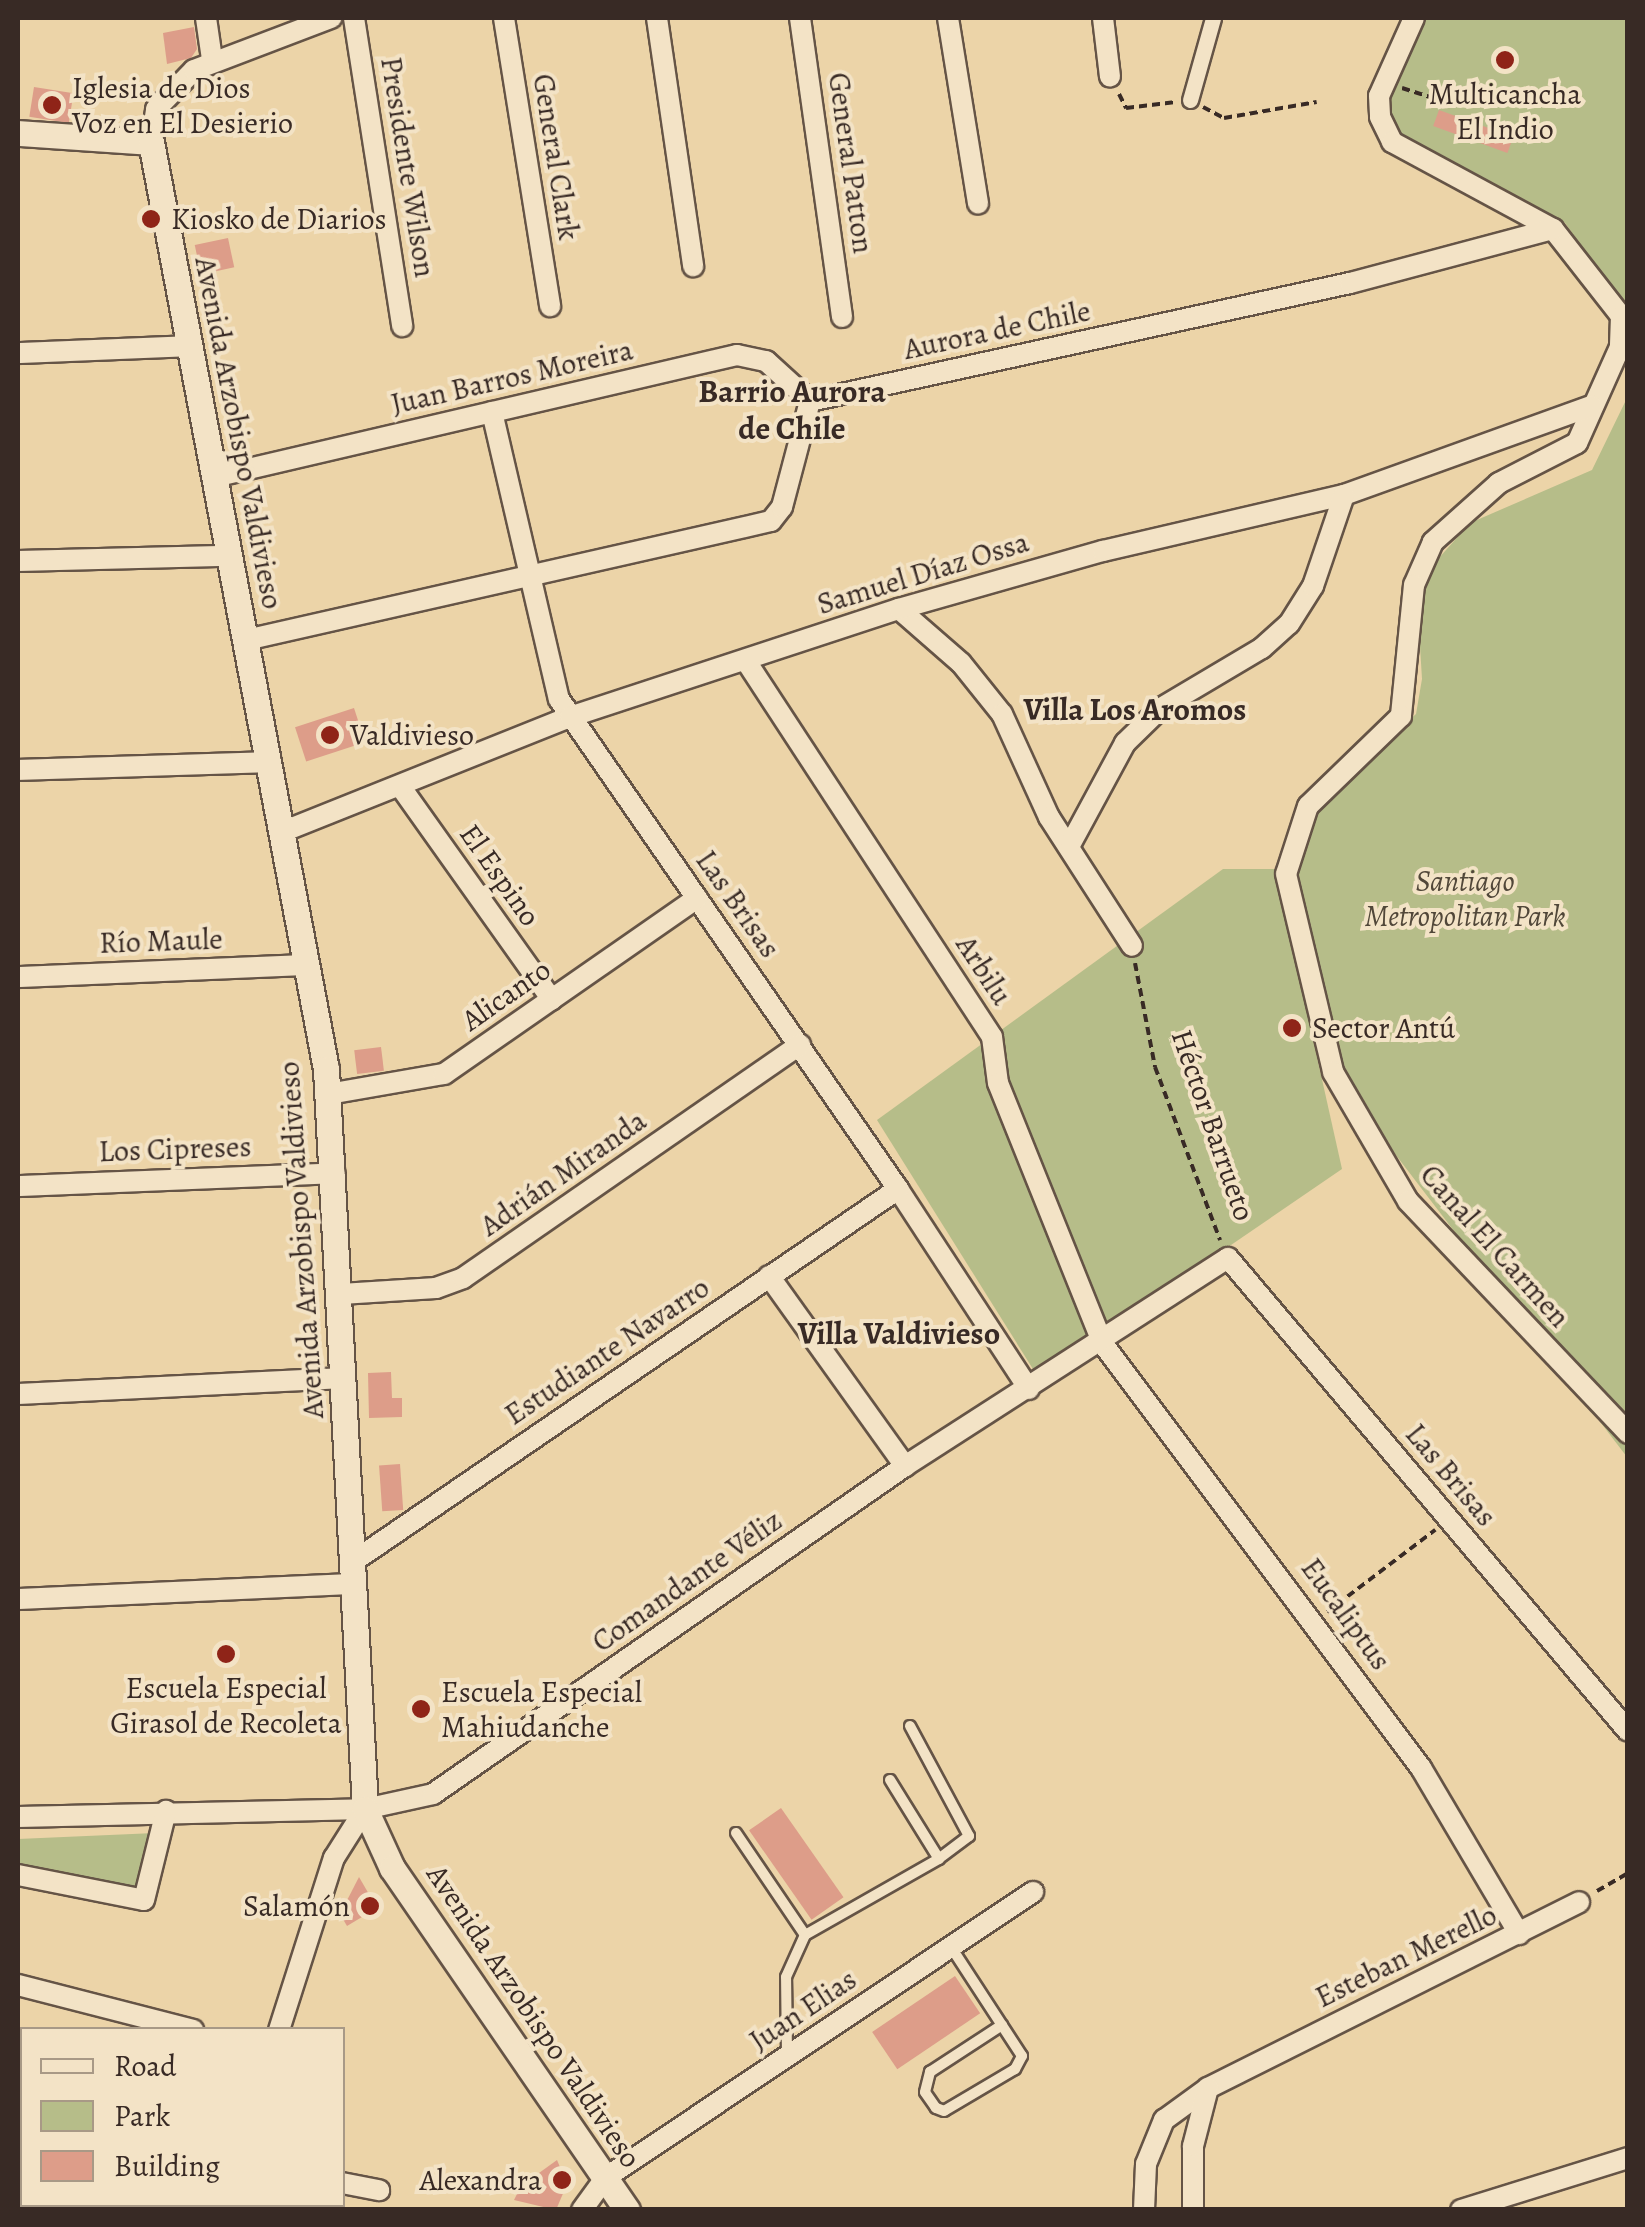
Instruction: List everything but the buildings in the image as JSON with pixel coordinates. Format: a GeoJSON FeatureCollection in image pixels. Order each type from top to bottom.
{"type":"FeatureCollection","features":[{"type":"Feature","properties":{"kind":"street"},"geometry":{"type":"LineString","coordinates":[[206,18],[212,60]]}},
{"type":"Feature","properties":{"kind":"street"},"geometry":{"type":"LineString","coordinates":[[18,134],[151,142],[163,98],[212,60],[331,18]]}},
{"type":"Feature","properties":{"kind":"street","name":"Presidente Wilson"},"geometry":{"type":"LineString","coordinates":[[354,18],[402,326]]}},
{"type":"Feature","properties":{"kind":"street","name":"General Clark"},"geometry":{"type":"LineString","coordinates":[[504,18],[550,306]]}},
{"type":"Feature","properties":{"kind":"street"},"geometry":{"type":"LineString","coordinates":[[657,18],[693,266]]}},
{"type":"Feature","properties":{"kind":"street","name":"General Patton"},"geometry":{"type":"LineString","coordinates":[[800,18],[842,317]]}},
{"type":"Feature","properties":{"kind":"street"},"geometry":{"type":"LineString","coordinates":[[948,18],[978,204]]}},
{"type":"Feature","properties":{"kind":"street"},"geometry":{"type":"LineString","coordinates":[[1103,18],[1110,76]]}},
{"type":"Feature","properties":{"kind":"street"},"geometry":{"type":"LineString","coordinates":[[1190,100],[1213,18]]}},
{"type":"Feature","properties":{"kind":"street"},"geometry":{"type":"LineString","coordinates":[[1414,18],[1383,83],[1380,117],[1392,142],[1553,229]]}},
{"type":"Feature","properties":{"kind":"street","name":"Avenida Arzobispo Valdivieso"},"geometry":{"type":"LineString","coordinates":[[151,142],[270,762],[329,1094],[366,1809],[392,1868],[627,2210]]}},
{"type":"Feature","properties":{"kind":"street","name":"Aurora de Chile"},"geometry":{"type":"LineString","coordinates":[[810,401],[1350,283],[1553,229]]}},
{"type":"Feature","properties":{"kind":"street","name":"Canal El Carmen"},"geometry":{"type":"LineString","coordinates":[[1553,229],[1621,316],[1620,347],[1590,406],[1577,443],[1499,483],[1432,542],[1414,585],[1401,716],[1308,806],[1286,874],[1333,1072],[1408,1202],[1628,1433]]}},
{"type":"Feature","properties":{"kind":"street"},"geometry":{"type":"LineString","coordinates":[[18,353],[189,346]]}},
{"type":"Feature","properties":{"kind":"street","name":"Juan Barros Moreira"},"geometry":{"type":"LineString","coordinates":[[214,477],[737,355],[766,361],[810,401]]}},
{"type":"Feature","properties":{"kind":"street"},"geometry":{"type":"LineString","coordinates":[[246,640],[772,521],[782,507],[810,401]]}},
{"type":"Feature","properties":{"kind":"street","name":"Samuel Díaz Ossa"},"geometry":{"type":"LineString","coordinates":[[282,832],[570,717],[899,608],[1102,551],[1344,495],[1590,406]]}},
{"type":"Feature","properties":{"kind":"street","name":"Las Brisas"},"geometry":{"type":"LineString","coordinates":[[492,412],[558,700],[898,1188],[1028,1389]]}},
{"type":"Feature","properties":{"kind":"street"},"geometry":{"type":"LineString","coordinates":[[1071,843],[1125,744],[1161,708],[1262,648],[1288,624],[1312,586],[1344,495]]}},
{"type":"Feature","properties":{"kind":"street"},"geometry":{"type":"LineString","coordinates":[[18,561],[229,556]]}},
{"type":"Feature","properties":{"kind":"street"},"geometry":{"type":"LineString","coordinates":[[899,608],[961,663],[1002,714],[1050,817],[1071,843],[1132,946]]}},
{"type":"Feature","properties":{"kind":"street","name":"Arbilu"},"geometry":{"type":"LineString","coordinates":[[746,661],[992,1036],[998,1083],[1104,1344]]}},
{"type":"Feature","properties":{"kind":"street"},"geometry":{"type":"LineString","coordinates":[[18,770],[270,762]]}},
{"type":"Feature","properties":{"kind":"street","name":"El Espino"},"geometry":{"type":"LineString","coordinates":[[400,786],[552,1000]]}},
{"type":"Feature","properties":{"kind":"street","name":"Alicanto"},"geometry":{"type":"LineString","coordinates":[[329,1094],[444,1074],[698,898]]}},
{"type":"Feature","properties":{"kind":"street","name":"Río Maule"},"geometry":{"type":"LineString","coordinates":[[18,977],[307,965]]}},
{"type":"Feature","properties":{"kind":"street","name":"Adrián Miranda"},"geometry":{"type":"LineString","coordinates":[[340,1294],[436,1288],[463,1278],[800,1045]]}},
{"type":"Feature","properties":{"kind":"street","name":"Los Cipreses"},"geometry":{"type":"LineString","coordinates":[[18,1186],[335,1173]]}},
{"type":"Feature","properties":{"kind":"street","name":"Estudiante Navarro"},"geometry":{"type":"LineString","coordinates":[[351,1574],[768,1276],[898,1188]]}},
{"type":"Feature","properties":{"kind":"street","name":"Las Brisas"},"geometry":{"type":"LineString","coordinates":[[1228,1258],[1628,1731]]}},
{"type":"Feature","properties":{"kind":"street","name":"Comandante Véliz"},"geometry":{"type":"LineString","coordinates":[[18,1817],[366,1809],[434,1794],[905,1466],[1104,1344],[1228,1258]]}},
{"type":"Feature","properties":{"kind":"street"},"geometry":{"type":"LineString","coordinates":[[768,1276],[905,1466]]}},
{"type":"Feature","properties":{"kind":"street","name":"Eucaliptus"},"geometry":{"type":"LineString","coordinates":[[1104,1344],[1316,1622],[1421,1768],[1519,1934]]}},
{"type":"Feature","properties":{"kind":"street"},"geometry":{"type":"LineString","coordinates":[[18,1394],[344,1378]]}},
{"type":"Feature","properties":{"kind":"street"},"geometry":{"type":"LineString","coordinates":[[18,1599],[351,1574]]}},
{"type":"Feature","properties":{"kind":"street"},"geometry":{"type":"LineString","coordinates":[[280,2027],[334,1858],[366,1809]]}},
{"type":"Feature","properties":{"kind":"street"},"geometry":{"type":"LineString","coordinates":[[18,1875],[144,1900],[166,1811]]}},
{"type":"Feature","properties":{"kind":"street","name":"Juan Elias"},"geometry":{"type":"LineString","coordinates":[[605,2178],[1033,1892]]}},
{"type":"Feature","properties":{"kind":"street","name":"Esteban Merello"},"geometry":{"type":"LineString","coordinates":[[1144,2210],[1146,2164],[1164,2120],[1208,2088],[1580,1902]]}},
{"type":"Feature","properties":{"kind":"street"},"geometry":{"type":"LineString","coordinates":[[18,1985],[181,2027]]}},
{"type":"Feature","properties":{"kind":"street"},"geometry":{"type":"LineString","coordinates":[[1193,2210],[1193,2146],[1208,2088]]}},
{"type":"Feature","properties":{"kind":"street"},"geometry":{"type":"LineString","coordinates":[[1461,2210],[1628,2158]]}},
{"type":"Feature","properties":{"kind":"street"},"geometry":{"type":"LineString","coordinates":[[582,2210],[605,2178]]}},
{"type":"Feature","properties":{"kind":"street"},"geometry":{"type":"LineString","coordinates":[[345,2184],[379,2190]]}},
{"type":"Feature","properties":{"kind":"lane"},"geometry":{"type":"LineString","coordinates":[[787,2056],[786,1976],[805,1936],[939,1859],[969,1836],[910,1726]]}},
{"type":"Feature","properties":{"kind":"lane"},"geometry":{"type":"LineString","coordinates":[[890,1780],[939,1859]]}},
{"type":"Feature","properties":{"kind":"lane"},"geometry":{"type":"LineString","coordinates":[[736,1833],[805,1936]]}},
{"type":"Feature","properties":{"kind":"lane"},"geometry":{"type":"LineString","coordinates":[[951,1947],[1002,2024],[1022,2056],[1015,2070],[944,2111],[936,2108],[925,2092],[930,2072],[1002,2024]]}},
{"type":"Feature","properties":{"kind":"path"},"geometry":{"type":"LineString","coordinates":[[1383,83],[1430,97]]}},
{"type":"Feature","properties":{"kind":"path","name":"Héctor Barrueto"},"geometry":{"type":"LineString","coordinates":[[1132,946],[1155,1067],[1228,1258]]}},
{"type":"Feature","properties":{"kind":"path"},"geometry":{"type":"LineString","coordinates":[[1316,1622],[1449,1520]]}},
{"type":"Feature","properties":{"kind":"path"},"geometry":{"type":"LineString","coordinates":[[1580,1902],[1628,1873]]}},
{"type":"Feature","properties":{"kind":"green space"},"geometry":{"type":"Polygon","coordinates":[[[1423,18],[1627,18],[1627,309],[1565,223],[1392,129],[1387,91],[1423,18]]]}},
{"type":"Feature","properties":{"kind":"green space","name":"Santiago Metropolitan Park"},"geometry":{"type":"Polygon","coordinates":[[[1627,398],[1627,1457],[1366,1116],[1341,1059],[1294,869],[1313,810],[1416,714],[1422,679],[1418,614],[1430,568],[1470,523],[1592,470],[1627,398]]]}},
{"type":"Feature","properties":{"kind":"green space"},"geometry":{"type":"Polygon","coordinates":[[[1223,869],[1275,869],[1342,1169],[1038,1377],[877,1120],[1223,869]]]}},
{"type":"Feature","properties":{"kind":"green space"},"geometry":{"type":"Polygon","coordinates":[[[155,1833],[140,1891],[18,1867],[18,1839],[155,1833]]]}},
{"type":"Feature","properties":{"kind":"place","name":"Multicancha El Indio"},"geometry":{"type":"Point","coordinates":[1505,60]}},
{"type":"Feature","properties":{"kind":"place","name":"Iglesia de Dios Voz en El Desierio"},"geometry":{"type":"Point","coordinates":[52,105]}},
{"type":"Feature","properties":{"kind":"place","name":"Kiosko de Diarios"},"geometry":{"type":"Point","coordinates":[151,219]}},
{"type":"Feature","properties":{"kind":"place","name":"Valdivieso"},"geometry":{"type":"Point","coordinates":[330,735]}},
{"type":"Feature","properties":{"kind":"place","name":"Sector Antú"},"geometry":{"type":"Point","coordinates":[1292,1028]}},
{"type":"Feature","properties":{"kind":"place","name":"Escuela Especial Girasol de Recoleta"},"geometry":{"type":"Point","coordinates":[226,1654]}},
{"type":"Feature","properties":{"kind":"place","name":"Escuela Especial Mahiudanche"},"geometry":{"type":"Point","coordinates":[421,1709]}},
{"type":"Feature","properties":{"kind":"place","name":"Salamón"},"geometry":{"type":"Point","coordinates":[370,1906]}},
{"type":"Feature","properties":{"kind":"place","name":"Alexandra"},"geometry":{"type":"Point","coordinates":[562,2180]}},
{"type":"Feature","properties":{"kind":"district","name":"Barrio Aurora de Chile"},"geometry":{"type":"Point","coordinates":[792,410]}},
{"type":"Feature","properties":{"kind":"district","name":"Villa Los Aromos"},"geometry":{"type":"Point","coordinates":[1135,709]}},
{"type":"Feature","properties":{"kind":"district","name":"Villa Valdivieso"},"geometry":{"type":"Point","coordinates":[899,1333]}}]}
